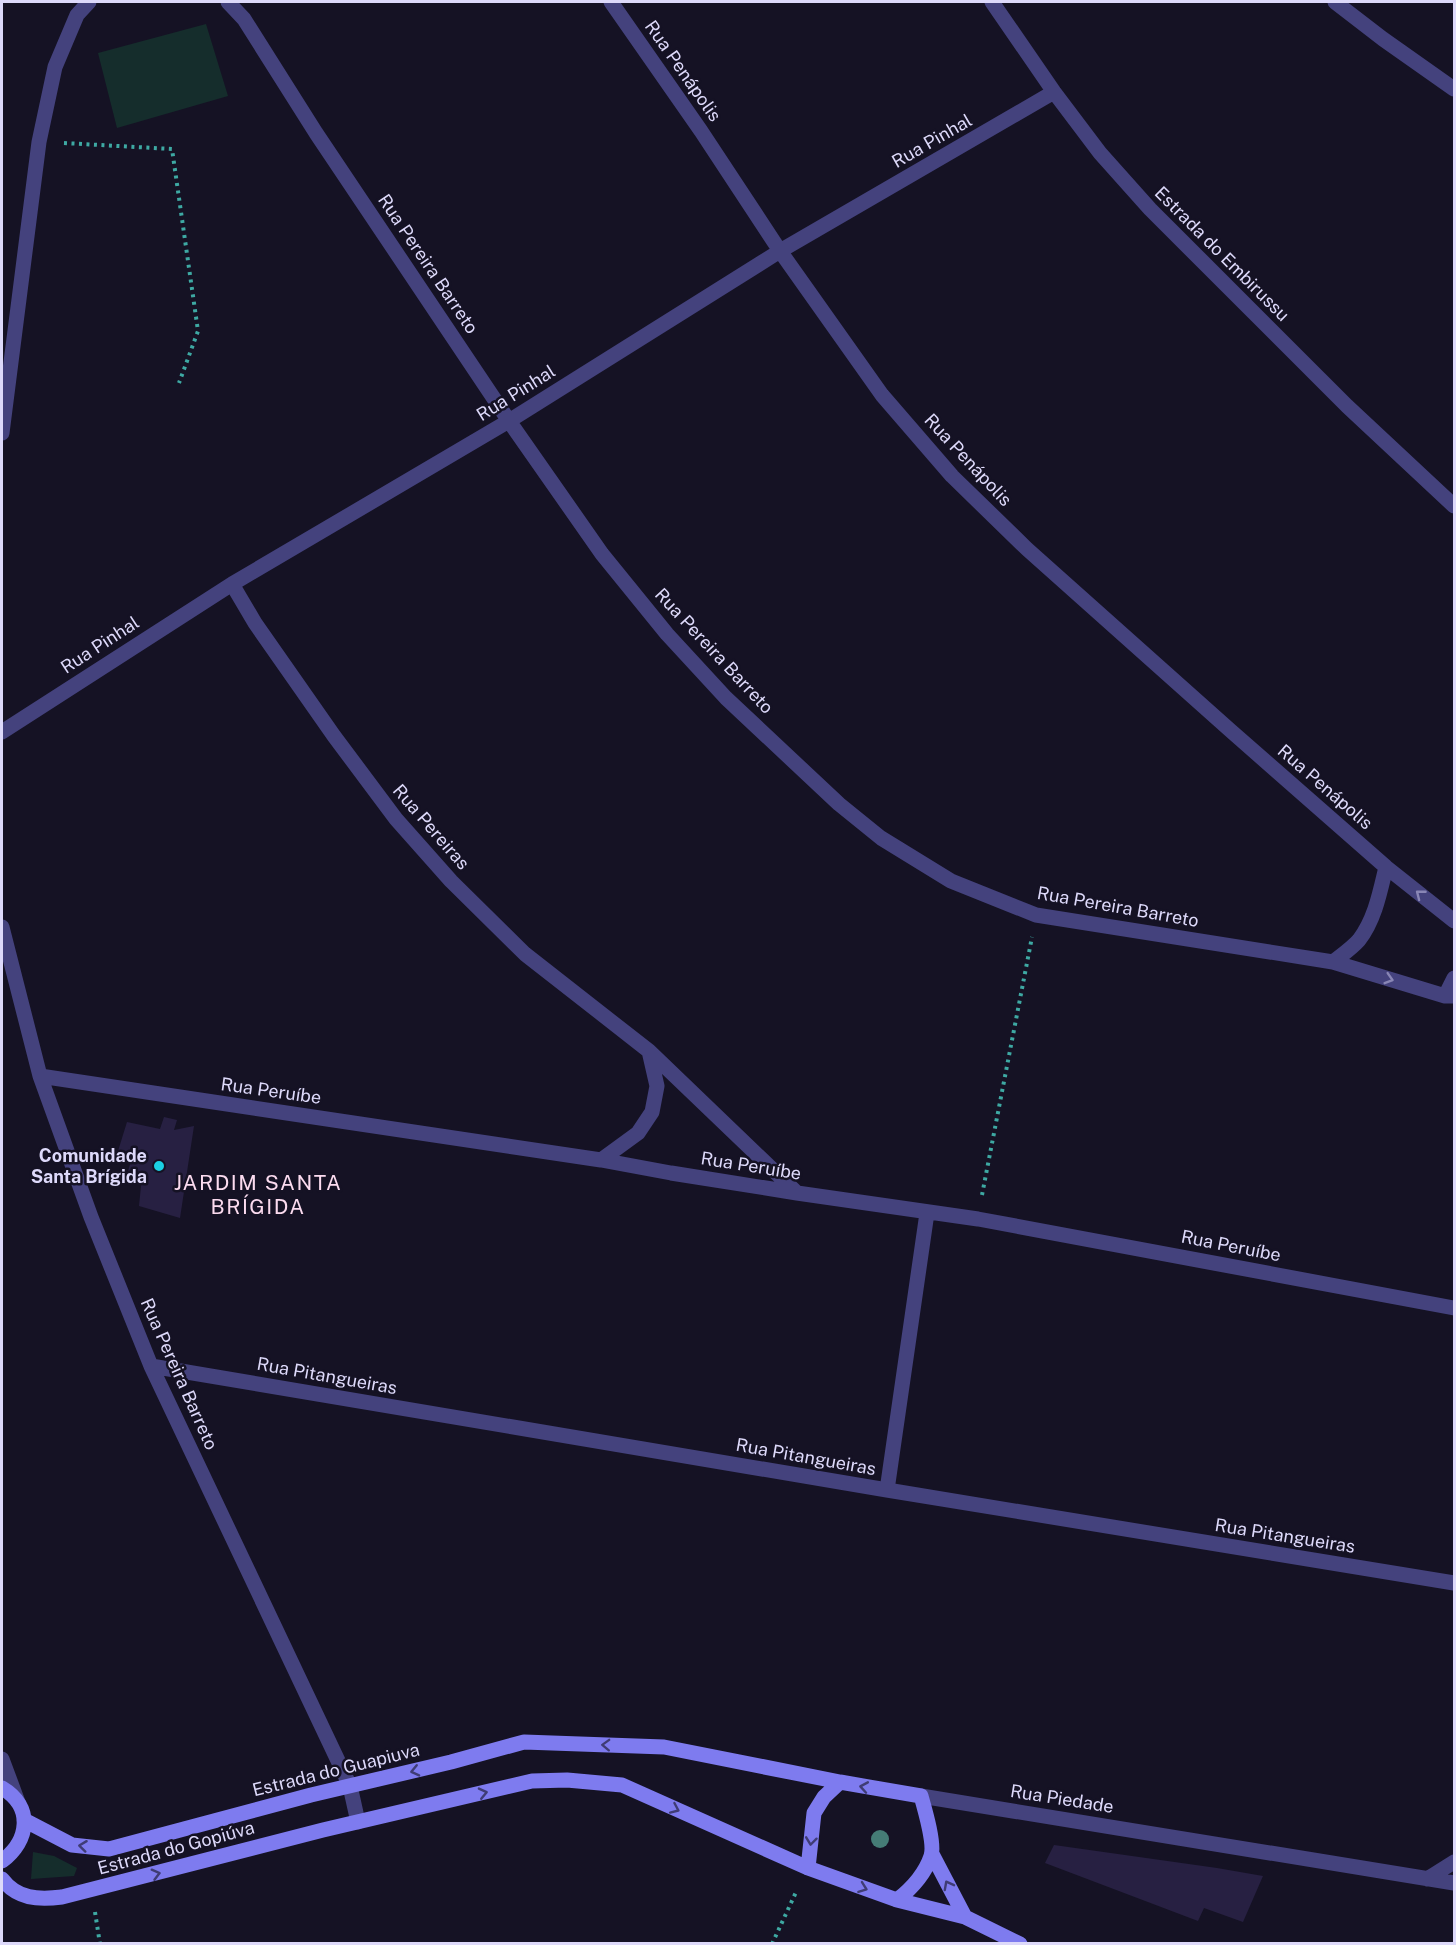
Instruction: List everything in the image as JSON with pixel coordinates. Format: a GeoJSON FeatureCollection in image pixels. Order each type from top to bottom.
{"type":"FeatureCollection","features":[{"type":"Feature","properties":{"kind":"street"},"geometry":{"type":"LineString","coordinates":[[2,433],[39,142],[55,67],[77,15],[89,2]]}},
{"type":"Feature","properties":{"kind":"street","name":"Rua Pereira Barreto"},"geometry":{"type":"LineString","coordinates":[[228,2],[244,19],[323,143],[509,421],[602,554],[667,634],[726,698],[840,804],[881,838],[951,881],[1036,915],[1334,962],[1450,996]]}},
{"type":"Feature","properties":{"kind":"street","name":"Rua Penápolis"},"geometry":{"type":"LineString","coordinates":[[611,2],[701,131],[780,251],[882,395],[952,476],[1027,549],[1386,867],[1455,921]]}},
{"type":"Feature","properties":{"kind":"street","name":"Estrada do Embirussu"},"geometry":{"type":"LineString","coordinates":[[992,2],[1054,92],[1100,153],[1158,218],[1347,406],[1455,506]]}},
{"type":"Feature","properties":{"kind":"street"},"geometry":{"type":"LineString","coordinates":[[1335,2],[1455,89]]}},
{"type":"Feature","properties":{"kind":"street","name":"Rua Pinhal"},"geometry":{"type":"LineString","coordinates":[[2,732],[232,584],[509,421],[780,251],[1054,92]]}},
{"type":"Feature","properties":{"kind":"street","name":"Rua Pereiras"},"geometry":{"type":"LineString","coordinates":[[232,584],[255,623],[334,736],[396,819],[443,872],[525,954],[649,1051],[797,1193]]}},
{"type":"Feature","properties":{"kind":"street"},"geometry":{"type":"LineString","coordinates":[[1334,962],[1358,941],[1370,921],[1380,896],[1386,867]]}},
{"type":"Feature","properties":{"kind":"street","name":"Rua Pereira Barreto"},"geometry":{"type":"LineString","coordinates":[[2,927],[40,1076],[91,1217],[151,1366],[350,1786],[358,1822]]}},
{"type":"Feature","properties":{"kind":"street"},"geometry":{"type":"LineString","coordinates":[[1450,996],[1455,978]]}},
{"type":"Feature","properties":{"kind":"street"},"geometry":{"type":"LineString","coordinates":[[601,1160],[638,1133],[652,1112],[657,1086],[649,1051]]}},
{"type":"Feature","properties":{"kind":"street","name":"Rua Peruíbe"},"geometry":{"type":"LineString","coordinates":[[40,1076],[978,1219],[1455,1308]]}},
{"type":"Feature","properties":{"kind":"street"},"geometry":{"type":"LineString","coordinates":[[887,1490],[927,1213]]}},
{"type":"Feature","properties":{"kind":"street","name":"Rua Pitangueiras"},"geometry":{"type":"LineString","coordinates":[[151,1366],[1455,1583]]}},
{"type":"Feature","properties":{"kind":"street","name":"Estrada do Guapiuva"},"geometry":{"type":"LineString","coordinates":[[24,1820],[72,1845],[109,1849],[311,1795],[524,1742],[664,1747]]}},
{"type":"Feature","properties":{"kind":"street","name":"Rua Piedade"},"geometry":{"type":"LineString","coordinates":[[664,1747],[921,1797],[1455,1883]]}},
{"type":"Feature","properties":{"kind":"street"},"geometry":{"type":"LineString","coordinates":[[2,1759],[24,1820],[24,1833],[19,1845],[2,1861]]}},
{"type":"Feature","properties":{"kind":"street"},"geometry":{"type":"LineString","coordinates":[[358,1822],[532,1781],[567,1780],[622,1785],[808,1868],[897,1900],[965,1917],[1020,1944]]}},
{"type":"Feature","properties":{"kind":"street"},"geometry":{"type":"LineString","coordinates":[[808,1868],[814,1813],[824,1797],[840,1782]]}},
{"type":"Feature","properties":{"kind":"street"},"geometry":{"type":"LineString","coordinates":[[2,1788],[9,1792],[18,1803]]}},
{"type":"Feature","properties":{"kind":"street"},"geometry":{"type":"LineString","coordinates":[[921,1797],[932,1854],[965,1917]]}},
{"type":"Feature","properties":{"kind":"street","name":"Estrada do Gopiúva"},"geometry":{"type":"LineString","coordinates":[[2,1880],[10,1890],[38,1898],[55,1898],[91,1891],[358,1822]]}},
{"type":"Feature","properties":{"kind":"street"},"geometry":{"type":"LineString","coordinates":[[897,1900],[908,1892],[921,1875],[932,1854]]}},
{"type":"Feature","properties":{"kind":"street"},"geometry":{"type":"LineString","coordinates":[[1427,1879],[1455,1862]]}},
{"type":"Feature","properties":{"kind":"path"},"geometry":{"type":"LineString","coordinates":[[39,142],[172,149],[198,331],[180,383]]}},
{"type":"Feature","properties":{"kind":"path"},"geometry":{"type":"LineString","coordinates":[[978,1219],[1036,915]]}},
{"type":"Feature","properties":{"kind":"path"},"geometry":{"type":"LineString","coordinates":[[772,1944],[808,1868]]}},
{"type":"Feature","properties":{"kind":"path"},"geometry":{"type":"LineString","coordinates":[[91,1891],[100,1944]]}},
{"type":"Feature","properties":{"kind":"green space"},"geometry":{"type":"Polygon","coordinates":[[[206,24],[228,96],[117,128],[98,53],[206,24]]]}},
{"type":"Feature","properties":{"kind":"green space"},"geometry":{"type":"Polygon","coordinates":[[[33,1852],[54,1856],[77,1868],[74,1876],[31,1879],[33,1852]]]}},
{"type":"Feature","properties":{"kind":"building","name":"Comunidade Santa Brígida"},"geometry":{"type":"Polygon","coordinates":[[[164,1117],[177,1120],[174,1130],[194,1126],[180,1218],[139,1206],[142,1176],[127,1175],[132,1157],[118,1151],[127,1122],[160,1129],[164,1117]]]}},
{"type":"Feature","properties":{"kind":"building"},"geometry":{"type":"Polygon","coordinates":[[[1054,1845],[1263,1876],[1243,1922],[1204,1908],[1198,1921],[1045,1863],[1054,1845]]]}},
{"type":"Feature","properties":{"kind":"place","name":"Comunidade Santa Brígida"},"geometry":{"type":"Point","coordinates":[159,1166]}},
{"type":"Feature","properties":{"kind":"district","name":"JARDIM SANTA BRÍGIDA"},"geometry":{"type":"Point","coordinates":[258,1195]}}]}
